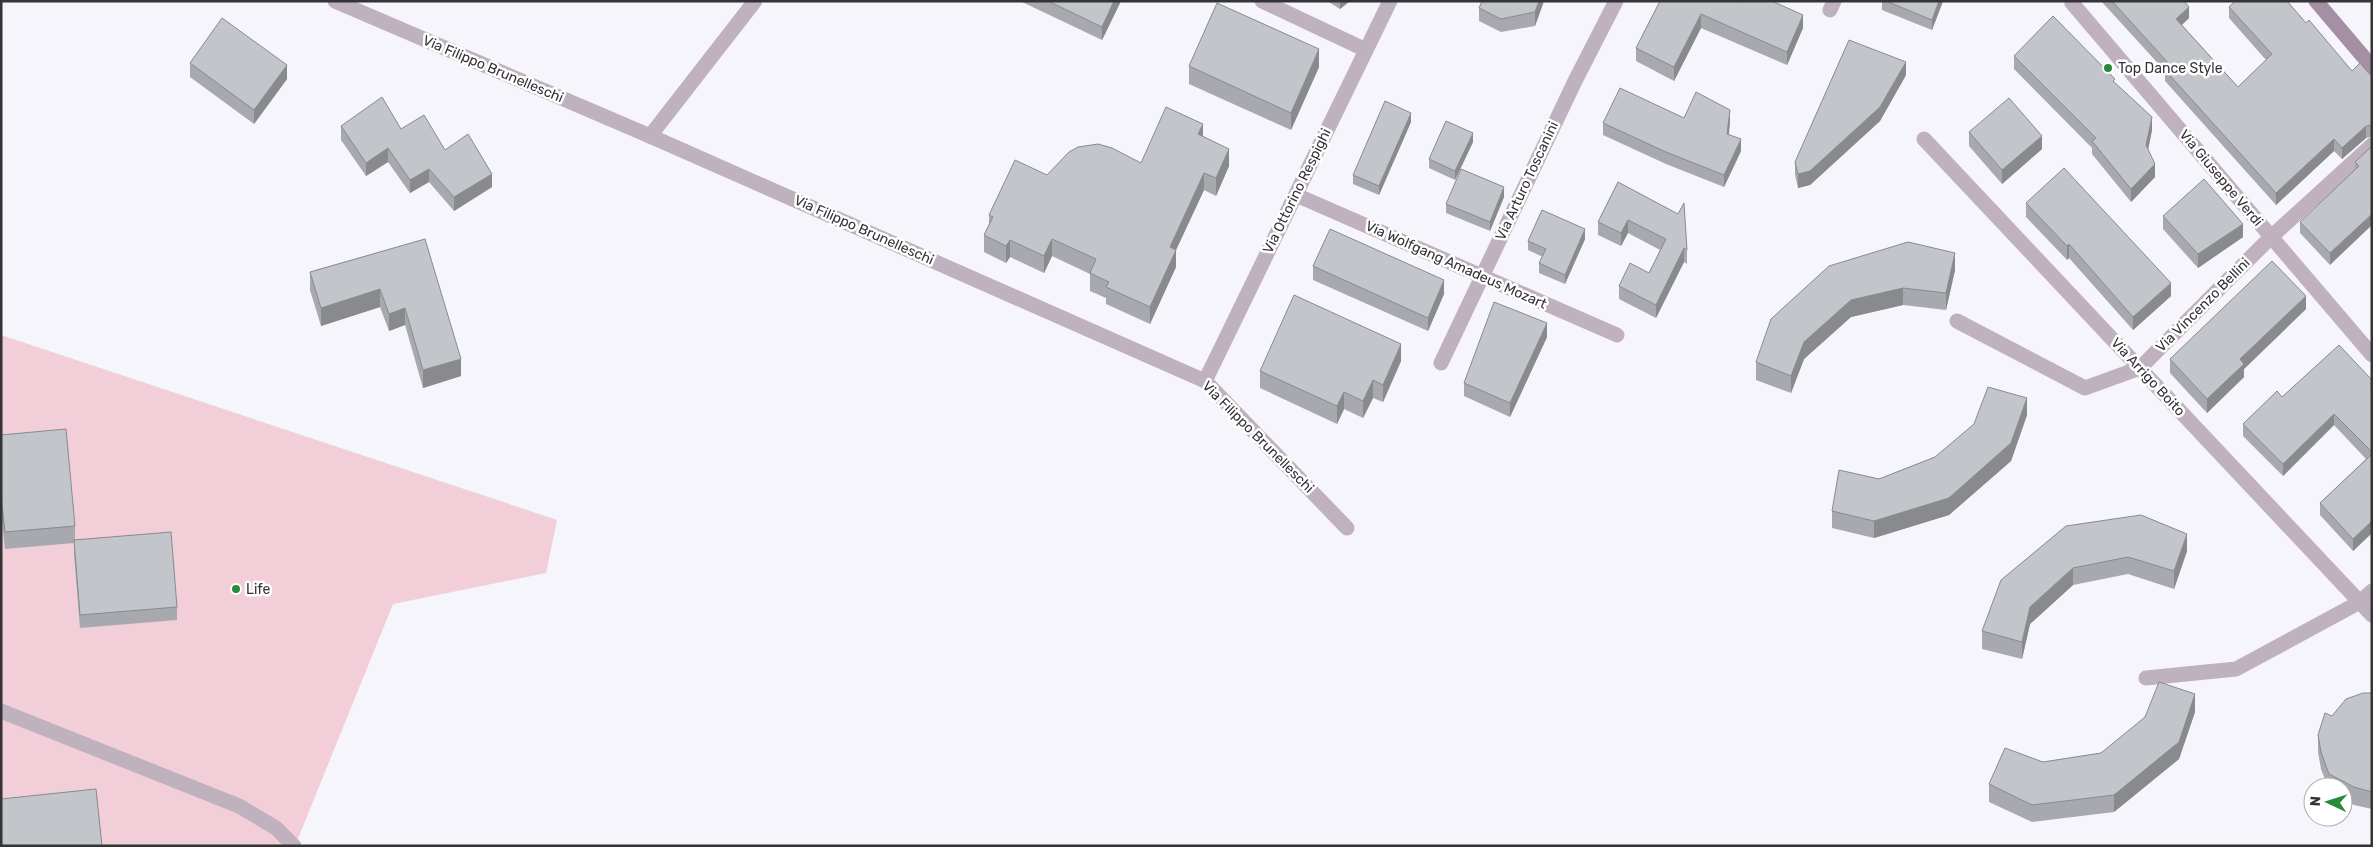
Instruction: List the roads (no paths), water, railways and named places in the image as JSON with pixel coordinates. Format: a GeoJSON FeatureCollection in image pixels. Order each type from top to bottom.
{"type":"FeatureCollection","features":[{"type":"Feature","properties":{"kind":"street","name":"Via Filippo Brunelleschi"},"geometry":{"type":"LineString","coordinates":[[335,1],[650,136],[1205,381],[1347,528]]}},
{"type":"Feature","properties":{"kind":"street"},"geometry":{"type":"LineString","coordinates":[[650,136],[755,1]]}},
{"type":"Feature","properties":{"kind":"street"},"geometry":{"type":"LineString","coordinates":[[1262,1],[1366,50]]}},
{"type":"Feature","properties":{"kind":"street","name":"Via Ottorino Respighi"},"geometry":{"type":"LineString","coordinates":[[1205,381],[1390,1]]}},
{"type":"Feature","properties":{"kind":"street","name":"Via Arturo Toscanini"},"geometry":{"type":"LineString","coordinates":[[1441,363],[1575,81],[1616,1]]}},
{"type":"Feature","properties":{"kind":"street","name":"Via Giuseppe Verdi"},"geometry":{"type":"LineString","coordinates":[[2073,1],[2072,3],[2372,356]]}},
{"type":"Feature","properties":{"kind":"street"},"geometry":{"type":"LineString","coordinates":[[2316,1],[2370,61]]}},
{"type":"Feature","properties":{"kind":"street","name":"Via Arrigo Boito"},"geometry":{"type":"LineString","coordinates":[[1924,139],[2372,615]]}},
{"type":"Feature","properties":{"kind":"street","name":"Via Vincenzo Bellini"},"geometry":{"type":"LineString","coordinates":[[1957,321],[2085,388],[2140,368],[2271,238],[2372,146]]}},
{"type":"Feature","properties":{"kind":"street","name":"Via Wolfgang Amadeus Mozart"},"geometry":{"type":"LineString","coordinates":[[1296,195],[1616,335]]}},
{"type":"Feature","properties":{"kind":"street"},"geometry":{"type":"LineString","coordinates":[[2146,678],[2236,669],[2360,602],[2372,591]]}},
{"type":"Feature","properties":{"kind":"street"},"geometry":{"type":"LineString","coordinates":[[1,711],[239,806],[276,828],[294,846]]}},
{"type":"Feature","properties":{"kind":"place","name":"Top Dance Style"},"geometry":{"type":"Point","coordinates":[2108,68]}},
{"type":"Feature","properties":{"kind":"place","name":"Life"},"geometry":{"type":"Point","coordinates":[236,589]}}]}
